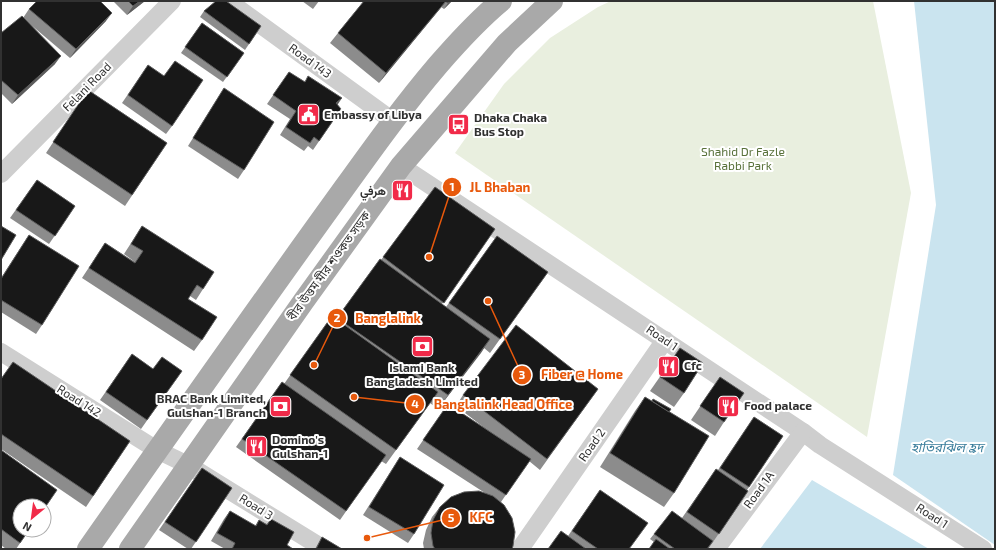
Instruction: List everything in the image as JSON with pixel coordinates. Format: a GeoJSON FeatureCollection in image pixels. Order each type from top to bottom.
{"type":"FeatureCollection","features":[{"type":"Feature","properties":{"kind":"main road"},"geometry":{"type":"LineString","coordinates":[[88,549],[157,450],[393,121],[421,85],[462,37],[484,15],[501,1]]}},
{"type":"Feature","properties":{"kind":"main road","name":"বীর উত্তম মীর শওকত সড়ক"},"geometry":{"type":"LineString","coordinates":[[130,549],[303,302],[401,166],[507,43],[552,1]]}},
{"type":"Feature","properties":{"kind":"street","name":"Felani Road"},"geometry":{"type":"LineString","coordinates":[[1,174],[172,1]]}},
{"type":"Feature","properties":{"kind":"street","name":"Road 143"},"geometry":{"type":"LineString","coordinates":[[228,1],[393,121]]}},
{"type":"Feature","properties":{"kind":"street","name":"Road 1"},"geometry":{"type":"LineString","coordinates":[[401,166],[665,340],[803,432],[820,445],[983,549]]}},
{"type":"Feature","properties":{"kind":"street","name":"Road 2"},"geometry":{"type":"LineString","coordinates":[[520,549],[665,340]]}},
{"type":"Feature","properties":{"kind":"street","name":"Road 142"},"geometry":{"type":"LineString","coordinates":[[1,352],[157,450],[188,465]]}},
{"type":"Feature","properties":{"kind":"street","name":"Road 1A"},"geometry":{"type":"LineString","coordinates":[[716,549],[803,432]]}},
{"type":"Feature","properties":{"kind":"street","name":"Road 3"},"geometry":{"type":"LineString","coordinates":[[188,465],[324,549]]}},
{"type":"Feature","properties":{"kind":"green space","name":"Shahid Dr Fazle Rabbi Park"},"geometry":{"type":"Polygon","coordinates":[[[611,1],[873,1],[911,193],[867,437],[455,153],[504,84],[550,38],[598,7],[611,1]]]}},
{"type":"Feature","properties":{"kind":"water","name":"হাতিরঝিল হ্রদ"},"geometry":{"type":"Polygon","coordinates":[[[914,1],[995,1],[995,545],[893,475],[936,205],[914,1]]]}},
{"type":"Feature","properties":{"kind":"water"},"geometry":{"type":"Polygon","coordinates":[[[812,480],[929,549],[760,549],[812,480]]]}},
{"type":"Feature","properties":{"kind":"building"},"geometry":{"type":"Polygon","coordinates":[[[37,1],[100,1],[112,13],[76,49],[29,9],[37,1]]]}},
{"type":"Feature","properties":{"kind":"building"},"geometry":{"type":"Polygon","coordinates":[[[128,1],[140,1],[133,6],[128,1]]]}},
{"type":"Feature","properties":{"kind":"building"},"geometry":{"type":"Polygon","coordinates":[[[216,1],[226,1],[261,26],[249,44],[204,11],[216,1]]]}},
{"type":"Feature","properties":{"kind":"building"},"geometry":{"type":"Polygon","coordinates":[[[364,1],[446,1],[386,73],[338,33],[364,1]]]}},
{"type":"Feature","properties":{"kind":"building"},"geometry":{"type":"Polygon","coordinates":[[[22,16],[61,56],[18,95],[1,80],[1,33],[22,16]]]}},
{"type":"Feature","properties":{"kind":"building"},"geometry":{"type":"Polygon","coordinates":[[[202,23],[244,53],[227,77],[185,47],[202,23]]]}},
{"type":"Feature","properties":{"kind":"building"},"geometry":{"type":"Polygon","coordinates":[[[175,61],[203,80],[172,126],[128,95],[148,65],[164,76],[175,61]]]}},
{"type":"Feature","properties":{"kind":"building","name":"Embassy of Libya"},"geometry":{"type":"Polygon","coordinates":[[[289,72],[305,82],[308,76],[342,98],[336,103],[341,109],[319,141],[314,137],[310,143],[286,127],[296,111],[273,95],[289,72]]]}},
{"type":"Feature","properties":{"kind":"building"},"geometry":{"type":"Polygon","coordinates":[[[224,88],[274,122],[244,170],[193,138],[224,88]]]}},
{"type":"Feature","properties":{"kind":"building"},"geometry":{"type":"Polygon","coordinates":[[[88,90],[167,143],[132,195],[53,142],[88,90]]]}},
{"type":"Feature","properties":{"kind":"building"},"geometry":{"type":"Polygon","coordinates":[[[37,180],[75,206],[55,236],[16,210],[37,180]]]}},
{"type":"Feature","properties":{"kind":"building"},"geometry":{"type":"Polygon","coordinates":[[[435,187],[495,229],[444,303],[383,257],[435,187]]]}},
{"type":"Feature","properties":{"kind":"building"},"geometry":{"type":"Polygon","coordinates":[[[1,226],[16,235],[1,260],[1,226]]]}},
{"type":"Feature","properties":{"kind":"building"},"geometry":{"type":"Polygon","coordinates":[[[142,226],[214,272],[203,289],[197,285],[188,299],[217,317],[202,340],[89,268],[105,243],[135,263],[143,251],[131,244],[142,226]]]}},
{"type":"Feature","properties":{"kind":"building"},"geometry":{"type":"Polygon","coordinates":[[[29,235],[79,266],[42,325],[1,300],[1,279],[29,235]]]}},
{"type":"Feature","properties":{"kind":"building"},"geometry":{"type":"Polygon","coordinates":[[[497,236],[548,272],[500,339],[449,303],[497,236]]]}},
{"type":"Feature","properties":{"kind":"building"},"geometry":{"type":"Polygon","coordinates":[[[380,259],[490,339],[448,395],[337,318],[380,259]]]}},
{"type":"Feature","properties":{"kind":"building"},"geometry":{"type":"Polygon","coordinates":[[[332,316],[438,392],[396,450],[290,375],[332,316]]]}},
{"type":"Feature","properties":{"kind":"building"},"geometry":{"type":"Polygon","coordinates":[[[516,325],[598,389],[547,459],[463,395],[516,325]]]}},
{"type":"Feature","properties":{"kind":"building"},"geometry":{"type":"Polygon","coordinates":[[[680,348],[703,363],[684,393],[660,377],[680,348]]]}},
{"type":"Feature","properties":{"kind":"building"},"geometry":{"type":"Polygon","coordinates":[[[132,354],[153,369],[162,357],[182,371],[147,420],[106,392],[132,354]]]}},
{"type":"Feature","properties":{"kind":"building"},"geometry":{"type":"Polygon","coordinates":[[[13,362],[130,441],[93,496],[1,434],[1,379],[13,362]]]}},
{"type":"Feature","properties":{"kind":"building"},"geometry":{"type":"Polygon","coordinates":[[[720,377],[744,393],[724,422],[700,406],[720,377]]]}},
{"type":"Feature","properties":{"kind":"building"},"geometry":{"type":"Polygon","coordinates":[[[282,382],[386,455],[346,511],[242,439],[282,382]]]}},
{"type":"Feature","properties":{"kind":"building"},"geometry":{"type":"Polygon","coordinates":[[[645,397],[709,436],[674,493],[610,453],[645,397]]]}},
{"type":"Feature","properties":{"kind":"building"},"geometry":{"type":"Polygon","coordinates":[[[653,399],[671,409],[669,412],[652,401],[653,399]]]}},
{"type":"Feature","properties":{"kind":"building"},"geometry":{"type":"Polygon","coordinates":[[[448,404],[531,459],[506,495],[423,440],[448,404]]]}},
{"type":"Feature","properties":{"kind":"building"},"geometry":{"type":"Polygon","coordinates":[[[754,417],[783,436],[749,487],[720,468],[754,417]]]}},
{"type":"Feature","properties":{"kind":"building"},"geometry":{"type":"Polygon","coordinates":[[[1,450],[57,490],[52,498],[12,498],[12,537],[1,529],[1,450]]]}},
{"type":"Feature","properties":{"kind":"building"},"geometry":{"type":"Polygon","coordinates":[[[400,457],[444,485],[414,534],[369,507],[400,457]]]}},
{"type":"Feature","properties":{"kind":"building"},"geometry":{"type":"Polygon","coordinates":[[[202,468],[232,488],[196,542],[165,522],[202,468]]]}},
{"type":"Feature","properties":{"kind":"building"},"geometry":{"type":"Polygon","coordinates":[[[716,469],[748,491],[719,534],[687,512],[716,469]]]}},
{"type":"Feature","properties":{"kind":"building"},"geometry":{"type":"Polygon","coordinates":[[[600,490],[648,523],[629,549],[598,549],[572,531],[600,490]]]}},
{"type":"Feature","properties":{"kind":"building"},"geometry":{"type":"Polygon","coordinates":[[[479,491],[493,496],[504,505],[512,518],[515,532],[512,549],[435,549],[433,546],[431,533],[433,520],[440,507],[451,497],[464,492],[479,491]]]}},
{"type":"Feature","properties":{"kind":"building"},"geometry":{"type":"Polygon","coordinates":[[[230,511],[256,526],[259,520],[267,525],[271,519],[294,532],[287,545],[293,549],[232,549],[235,543],[217,533],[230,511]]]}},
{"type":"Feature","properties":{"kind":"building"},"geometry":{"type":"Polygon","coordinates":[[[672,511],[713,541],[707,549],[675,549],[654,534],[672,511]]]}},
{"type":"Feature","properties":{"kind":"building"},"geometry":{"type":"Polygon","coordinates":[[[561,531],[586,549],[548,549],[561,531]]]}},
{"type":"Feature","properties":{"kind":"building"},"geometry":{"type":"Polygon","coordinates":[[[322,537],[342,549],[316,549],[322,537]]]}},
{"type":"Feature","properties":{"kind":"building"},"geometry":{"type":"Polygon","coordinates":[[[13,538],[23,538],[20,543],[13,538]]]}},
{"type":"Feature","properties":{"kind":"building"},"geometry":{"type":"Polygon","coordinates":[[[656,539],[670,549],[649,549],[656,539]]]}},
{"type":"Feature","properties":{"kind":"place","name":"Embassy of Libya"},"geometry":{"type":"Point","coordinates":[308,115]}},
{"type":"Feature","properties":{"kind":"place","name":"Dhaka Chaka Bus Stop"},"geometry":{"type":"Point","coordinates":[459,125]}},
{"type":"Feature","properties":{"kind":"place","name":"هرفي"},"geometry":{"type":"Point","coordinates":[402,191]}},
{"type":"Feature","properties":{"kind":"place","name":"JL Bhaban"},"geometry":{"type":"Point","coordinates":[429,257]}},
{"type":"Feature","properties":{"kind":"place","name":"Fiber @ Home"},"geometry":{"type":"Point","coordinates":[488,301]}},
{"type":"Feature","properties":{"kind":"place","name":"Islami Bank Bangladesh Limited"},"geometry":{"type":"Point","coordinates":[422,347]}},
{"type":"Feature","properties":{"kind":"place","name":"Banglalink"},"geometry":{"type":"Point","coordinates":[314,365]}},
{"type":"Feature","properties":{"kind":"place","name":"Cfc"},"geometry":{"type":"Point","coordinates":[668,366]}},
{"type":"Feature","properties":{"kind":"place","name":"Banglalink Head Office"},"geometry":{"type":"Point","coordinates":[354,397]}},
{"type":"Feature","properties":{"kind":"place","name":"BRAC Bank Limited, Gulshan-1 Branch"},"geometry":{"type":"Point","coordinates":[281,406]}},
{"type":"Feature","properties":{"kind":"place","name":"Food palace"},"geometry":{"type":"Point","coordinates":[729,406]}},
{"type":"Feature","properties":{"kind":"place","name":"Domino's Gulshan-1"},"geometry":{"type":"Point","coordinates":[257,447]}},
{"type":"Feature","properties":{"kind":"place","name":"KFC"},"geometry":{"type":"Point","coordinates":[367,538]}}]}
